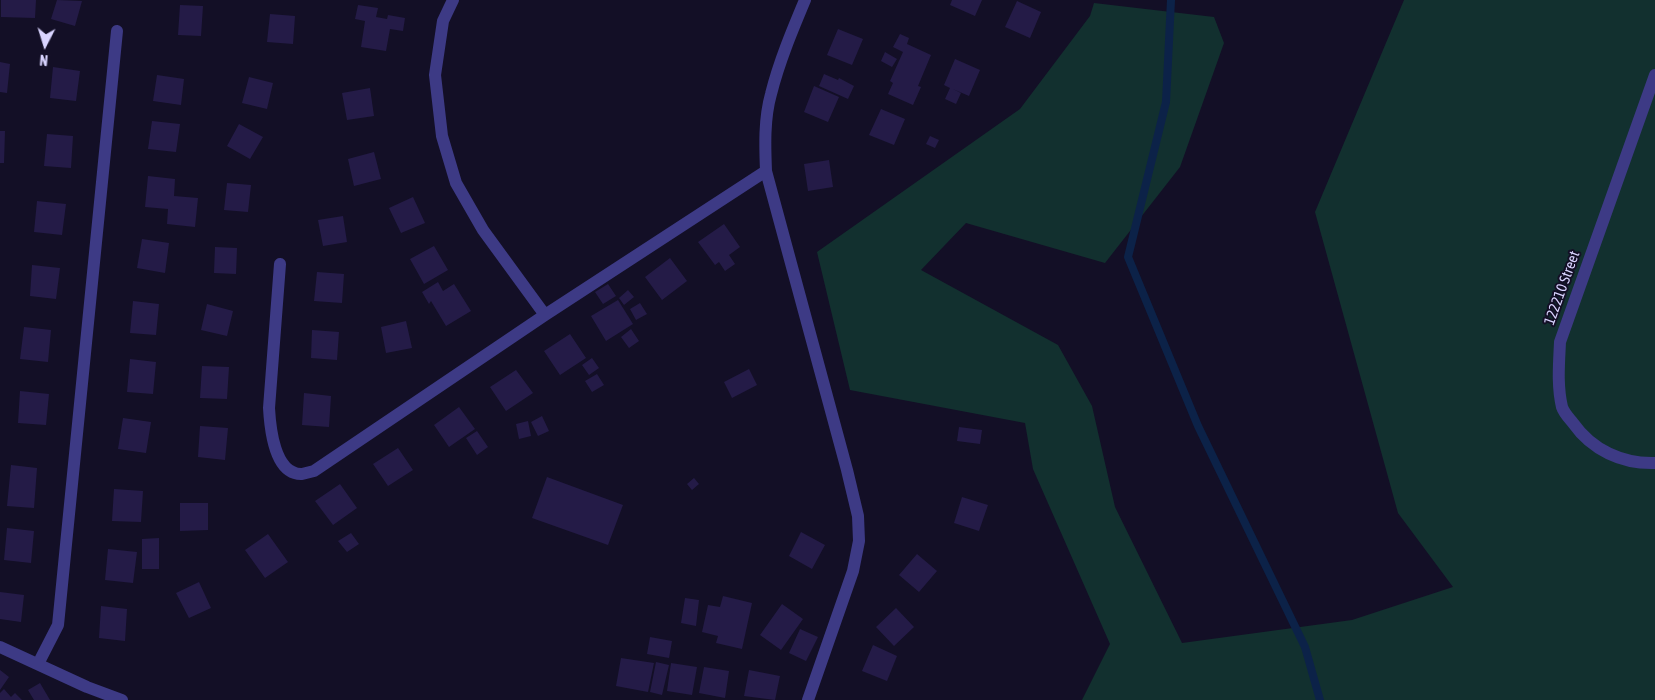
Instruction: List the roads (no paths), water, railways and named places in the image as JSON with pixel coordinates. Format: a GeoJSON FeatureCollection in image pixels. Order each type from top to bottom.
{"type":"FeatureCollection","features":[{"type":"Feature","properties":{"kind":"street"},"geometry":{"type":"LineString","coordinates":[[453,0],[443,22],[435,75],[442,136],[456,183],[483,230],[545,314]]}},
{"type":"Feature","properties":{"kind":"street"},"geometry":{"type":"LineString","coordinates":[[805,0],[789,39],[770,96],[765,142],[766,171],[858,516],[859,541],[853,571],[808,700]]}},
{"type":"Feature","properties":{"kind":"street"},"geometry":{"type":"LineString","coordinates":[[38,664],[58,625],[117,31]]}},
{"type":"Feature","properties":{"kind":"street","name":"122210 Street"},"geometry":{"type":"LineString","coordinates":[[1655,75],[1560,342],[1558,379],[1563,409],[1583,437],[1610,455],[1638,463],[1655,463]]}},
{"type":"Feature","properties":{"kind":"street"},"geometry":{"type":"LineString","coordinates":[[280,264],[269,408],[271,428],[275,449],[282,461],[296,473],[303,474],[314,471],[545,314],[766,171]]}},
{"type":"Feature","properties":{"kind":"street"},"geometry":{"type":"LineString","coordinates":[[0,647],[88,687],[122,700]]}},
{"type":"Feature","properties":{"kind":"waterway"},"geometry":{"type":"LineString","coordinates":[[1171,0],[1166,102],[1128,257],[1198,426],[1305,647],[1320,700]]}}]}
